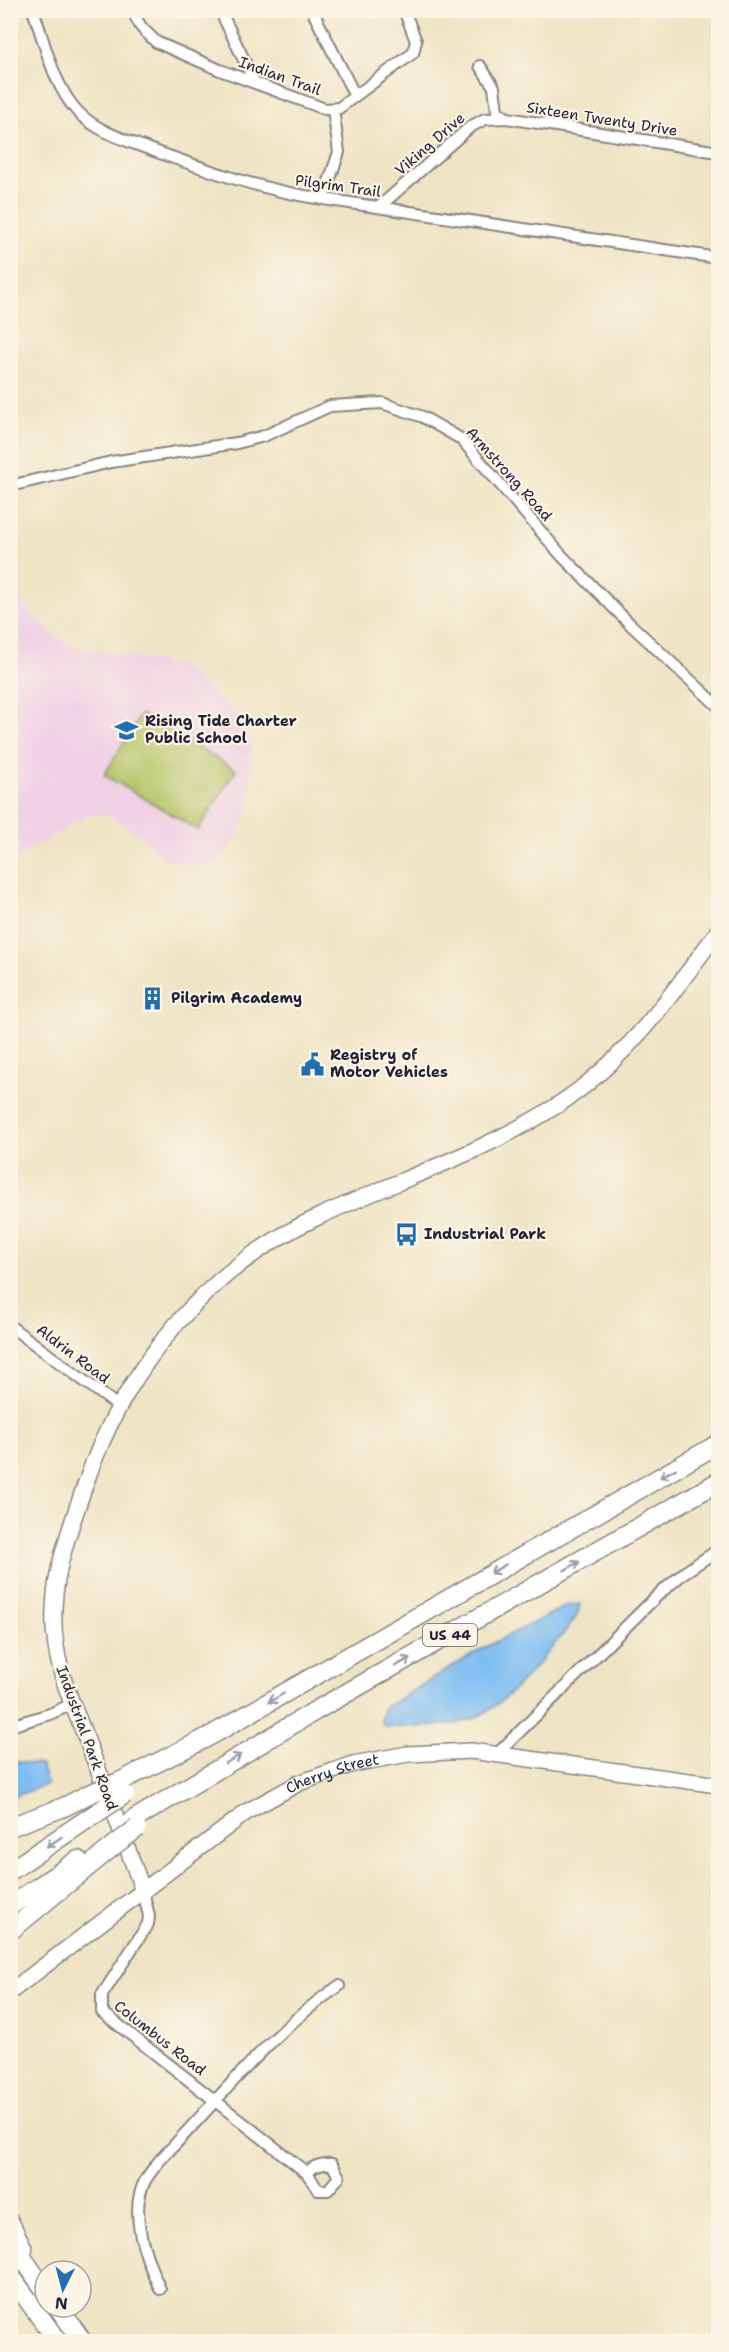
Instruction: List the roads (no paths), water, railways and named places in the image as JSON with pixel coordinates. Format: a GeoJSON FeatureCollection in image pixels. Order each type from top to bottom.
{"type":"FeatureCollection","features":[{"type":"Feature","properties":{"kind":"highway","name":"US 44"},"geometry":{"type":"LineString","coordinates":[[122,1788],[718,1444]]}},
{"type":"Feature","properties":{"kind":"highway","name":"US 44"},"geometry":{"type":"LineString","coordinates":[[110,1843],[183,1788],[718,1482]]}},
{"type":"Feature","properties":{"kind":"highway"},"geometry":{"type":"LineString","coordinates":[[10,1827],[54,1812],[89,1794],[122,1788]]}},
{"type":"Feature","properties":{"kind":"highway"},"geometry":{"type":"LineString","coordinates":[[10,1871],[98,1812],[122,1788]]}},
{"type":"Feature","properties":{"kind":"highway"},"geometry":{"type":"LineString","coordinates":[[10,1906],[110,1843]]}},
{"type":"Feature","properties":{"kind":"highway"},"geometry":{"type":"LineString","coordinates":[[10,1931],[110,1843]]}},
{"type":"Feature","properties":{"kind":"highway"},"geometry":{"type":"LineString","coordinates":[[10,2223],[33,2269]]}},
{"type":"Feature","properties":{"kind":"highway"},"geometry":{"type":"LineString","coordinates":[[10,2240],[33,2273]]}},
{"type":"Feature","properties":{"kind":"highway"},"geometry":{"type":"LineString","coordinates":[[10,2276],[58,2342]]}},
{"type":"Feature","properties":{"kind":"highway"},"geometry":{"type":"LineString","coordinates":[[67,2319],[83,2342]]}},
{"type":"Feature","properties":{"kind":"street","name":"Pilgrim Trail"},"geometry":{"type":"LineString","coordinates":[[33,10],[61,85],[73,106],[89,121],[133,143],[224,177],[265,189],[323,199],[718,258]]}},
{"type":"Feature","properties":{"kind":"street","name":"Indian Trail"},"geometry":{"type":"LineString","coordinates":[[132,10],[141,27],[156,42],[325,110],[339,108],[413,53],[415,45],[404,10]]}},
{"type":"Feature","properties":{"kind":"street"},"geometry":{"type":"LineString","coordinates":[[220,10],[255,83]]}},
{"type":"Feature","properties":{"kind":"street"},"geometry":{"type":"LineString","coordinates":[[312,10],[356,96]]}},
{"type":"Feature","properties":{"kind":"street","name":"Sixteen Twenty Drive"},"geometry":{"type":"LineString","coordinates":[[480,66],[494,87],[497,111],[507,118],[718,152]]}},
{"type":"Feature","properties":{"kind":"street"},"geometry":{"type":"LineString","coordinates":[[323,199],[339,152],[333,109]]}},
{"type":"Feature","properties":{"kind":"street","name":"Viking Drive"},"geometry":{"type":"LineString","coordinates":[[379,207],[470,127],[485,119],[507,118]]}},
{"type":"Feature","properties":{"kind":"street","name":"Armstrong Road"},"geometry":{"type":"LineString","coordinates":[[10,486],[111,462],[237,443],[264,436],[330,406],[382,403],[423,417],[461,439],[562,556],[631,625],[718,706]]}},
{"type":"Feature","properties":{"kind":"street","name":"Industrial Park Road"},"geometry":{"type":"LineString","coordinates":[[142,1891],[72,1704],[59,1664],[53,1623],[55,1586],[65,1545],[91,1467],[118,1406],[145,1362],[175,1324],[216,1284],[251,1256],[316,1218],[511,1132],[582,1088],[620,1055],[655,1016],[718,931]]}},
{"type":"Feature","properties":{"kind":"street","name":"Aldrin Road"},"geometry":{"type":"LineString","coordinates":[[10,1326],[118,1406]]}},
{"type":"Feature","properties":{"kind":"street"},"geometry":{"type":"LineString","coordinates":[[498,1753],[658,1595],[685,1572],[718,1550]]}},
{"type":"Feature","properties":{"kind":"street"},"geometry":{"type":"LineString","coordinates":[[10,1726],[50,1714],[72,1704]]}},
{"type":"Feature","properties":{"kind":"street","name":"Cherry Street"},"geometry":{"type":"LineString","coordinates":[[10,1992],[248,1811],[313,1778],[353,1764],[408,1754],[455,1750],[498,1753],[718,1785]]}},
{"type":"Feature","properties":{"kind":"street","name":"Columbus Road"},"geometry":{"type":"LineString","coordinates":[[142,1891],[149,1916],[148,1924],[106,1986],[100,2006],[106,2017],[307,2173]]}},
{"type":"Feature","properties":{"kind":"street"},"geometry":{"type":"LineString","coordinates":[[160,2289],[142,2235],[138,2210],[145,2180],[160,2160],[268,2045],[307,2007],[339,1986]]}},
{"type":"Feature","properties":{"kind":"water"},"geometry":{"type":"Polygon","coordinates":[[[580,1604],[577,1616],[568,1628],[521,1683],[493,1707],[478,1716],[454,1724],[385,1727],[383,1725],[381,1718],[384,1708],[480,1650],[568,1605],[580,1604]]]}},
{"type":"Feature","properties":{"kind":"water"},"geometry":{"type":"Polygon","coordinates":[[[11,1761],[41,1765],[47,1784],[11,1798],[11,1761]]]}},
{"type":"Feature","properties":{"kind":"place","name":"Rising Tide Charter Public School"},"geometry":{"type":"Point","coordinates":[127,730]}},
{"type":"Feature","properties":{"kind":"place","name":"Pilgrim Academy"},"geometry":{"type":"Point","coordinates":[153,998]}},
{"type":"Feature","properties":{"kind":"place","name":"Registry of Motor Vehicles"},"geometry":{"type":"Point","coordinates":[312,1064]}},
{"type":"Feature","properties":{"kind":"place","name":"Industrial Park"},"geometry":{"type":"Point","coordinates":[406,1234]}}]}
